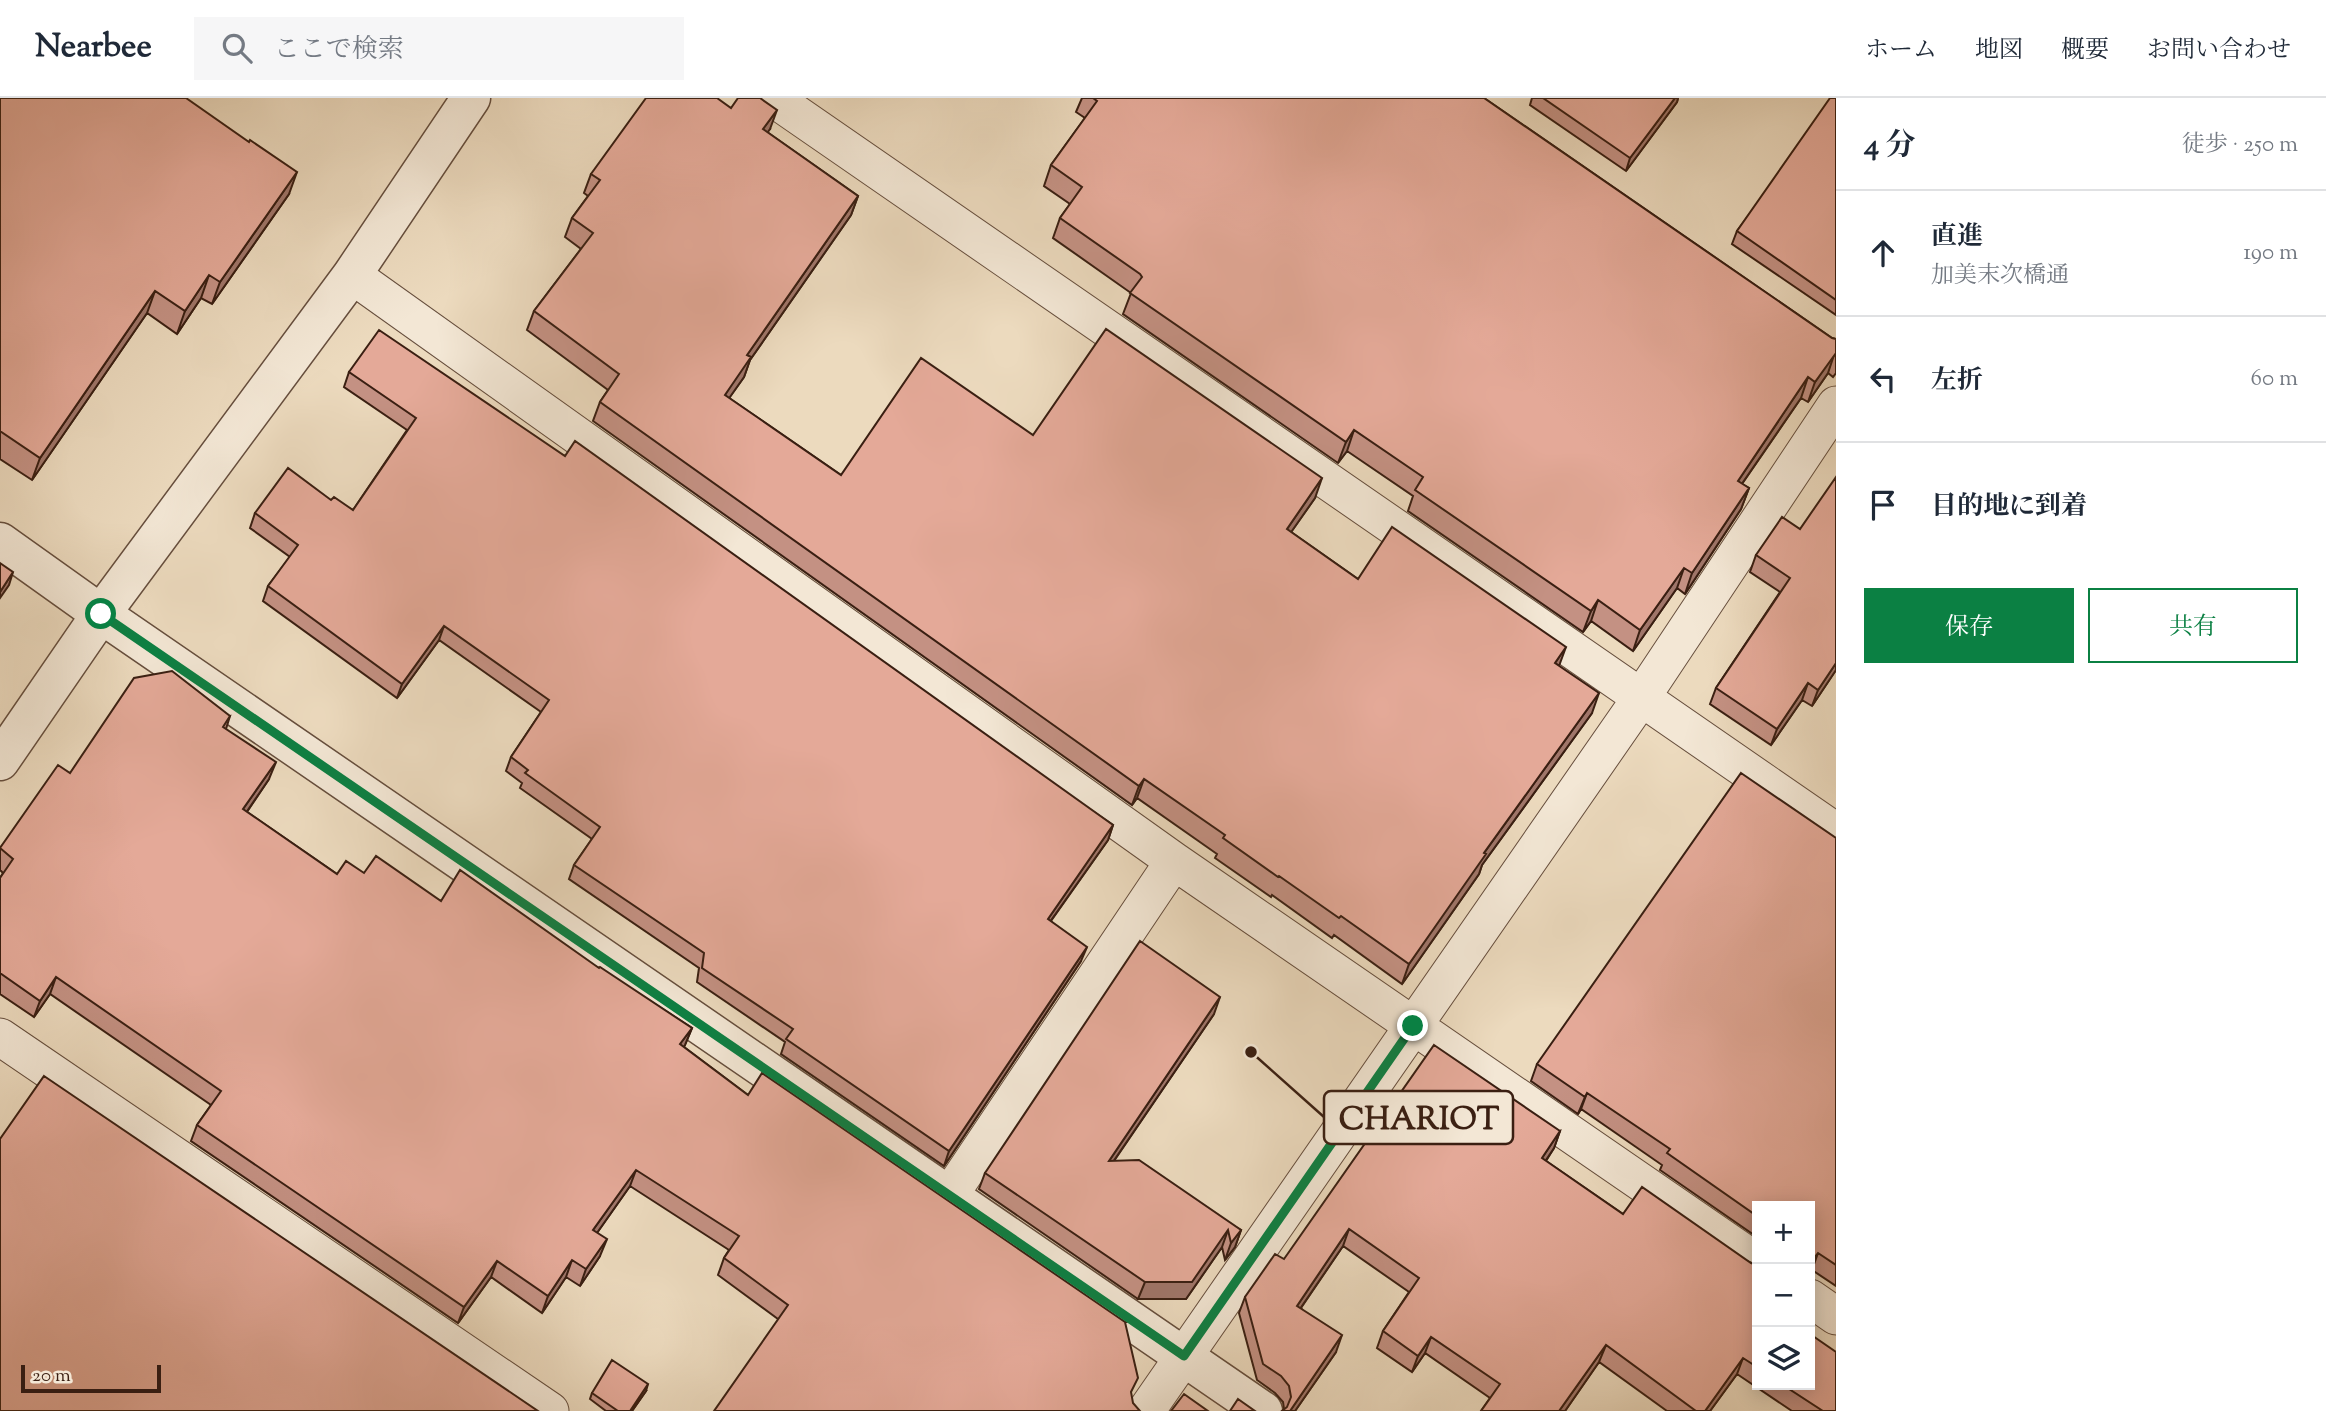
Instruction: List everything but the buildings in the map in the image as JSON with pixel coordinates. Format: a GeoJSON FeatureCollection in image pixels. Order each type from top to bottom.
{"type":"FeatureCollection","features":[{"type":"Feature","properties":{"kind":"street"},"geometry":{"type":"LineString","coordinates":[[0,761],[101,614],[352,275],[471,98]]}},
{"type":"Feature","properties":{"kind":"street"},"geometry":{"type":"LineString","coordinates":[[773,98],[1836,832]]}},
{"type":"Feature","properties":{"kind":"street"},"geometry":{"type":"LineString","coordinates":[[352,275],[1174,862],[1752,1259]]}},
{"type":"Feature","properties":{"kind":"street"},"geometry":{"type":"LineString","coordinates":[[1146,1411],[1641,698],[1836,405]]}},
{"type":"Feature","properties":{"kind":"street"},"geometry":{"type":"LineString","coordinates":[[0,542],[1263,1411]]}},
{"type":"Feature","properties":{"kind":"street"},"geometry":{"type":"LineString","coordinates":[[949,1196],[1174,862]]}},
{"type":"Feature","properties":{"kind":"street"},"geometry":{"type":"LineString","coordinates":[[0,1037],[550,1411]]}},
{"type":"Feature","properties":{"kind":"street"},"geometry":{"type":"LineString","coordinates":[[1815,1302],[1836,1317]]}},
{"type":"Feature","properties":{"kind":"place","name":"CHARIOT"},"geometry":{"type":"Point","coordinates":[1251,1052]}},
{"type":"Feature","properties":{"kind":"route"},"geometry":{"type":"LineString","coordinates":[[101,614],[1184,1356],[1413,1026]]}}]}
